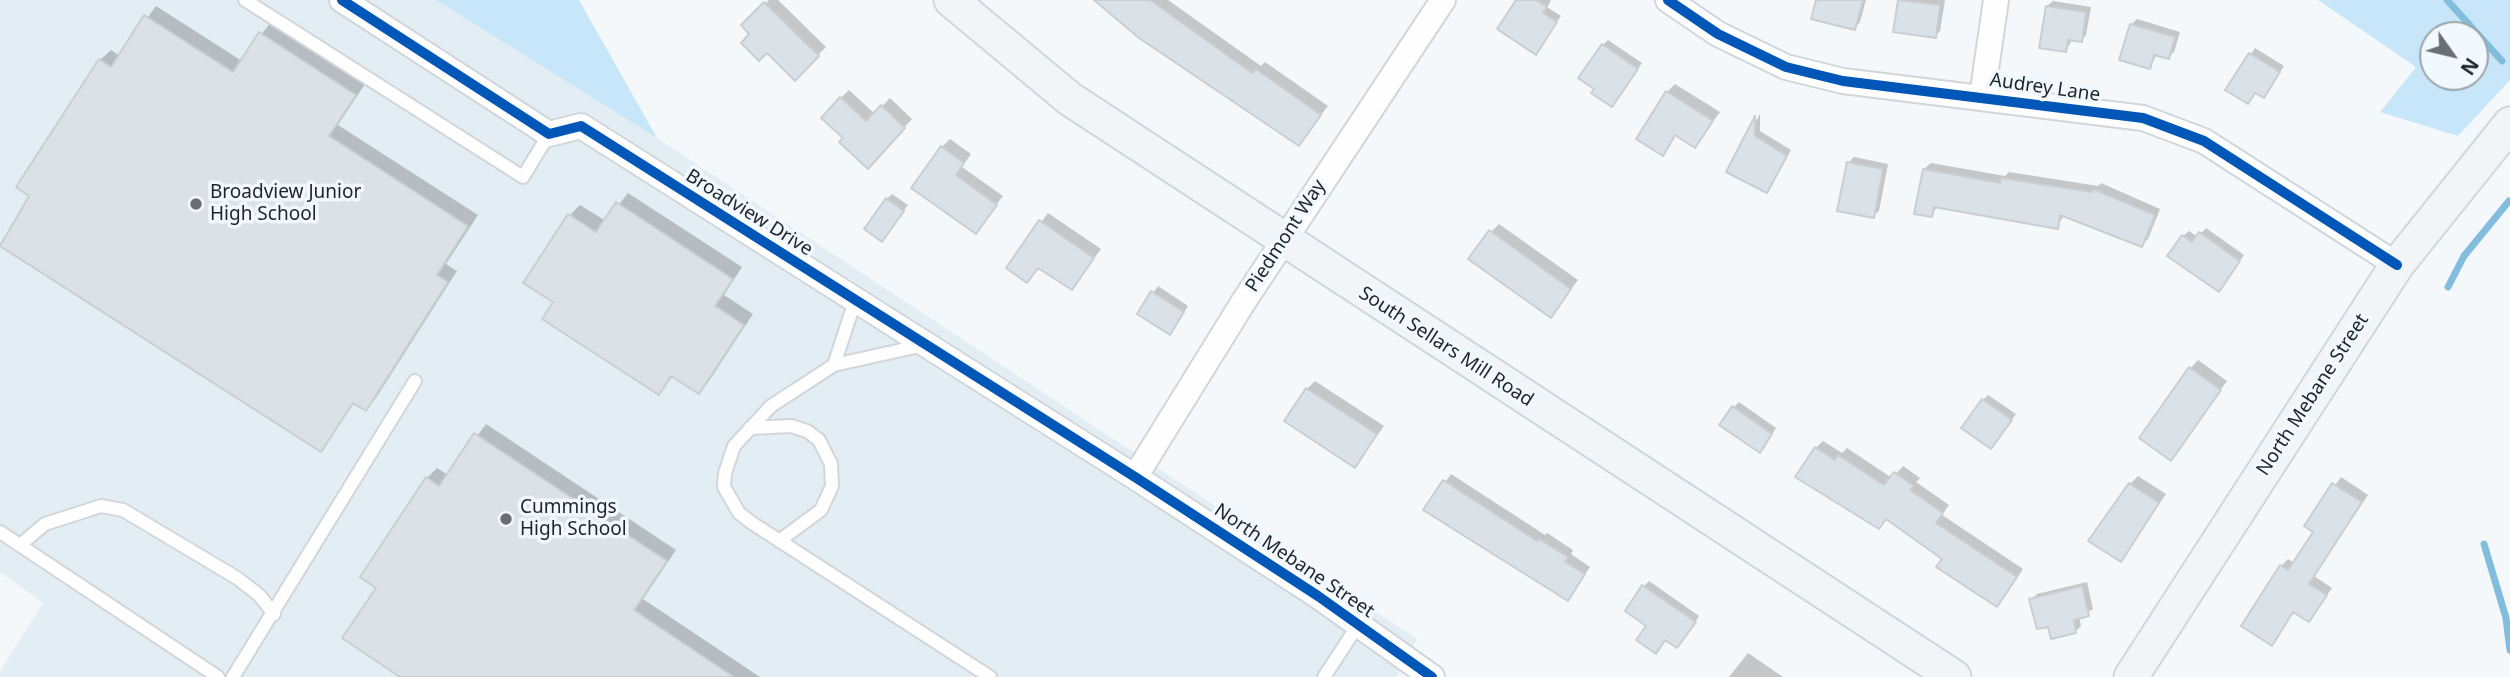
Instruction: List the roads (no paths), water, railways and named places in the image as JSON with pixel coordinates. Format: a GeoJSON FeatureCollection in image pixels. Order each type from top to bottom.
{"type":"FeatureCollection","features":[{"type":"Feature","properties":{"kind":"main road","name":"South Sellars Mill Road"},"geometry":{"type":"LineString","coordinates":[[951,0],[1070,99],[1954,677]]}},
{"type":"Feature","properties":{"kind":"main road","name":"North Mebane Street"},"geometry":{"type":"LineString","coordinates":[[2131,677],[2397,265],[2510,124]]}},
{"type":"Feature","properties":{"kind":"street"},"geometry":{"type":"LineString","coordinates":[[342,0],[549,134]]}},
{"type":"Feature","properties":{"kind":"street","name":"Piedmont Way"},"geometry":{"type":"LineString","coordinates":[[1135,477],[1284,241],[1443,0]]}},
{"type":"Feature","properties":{"kind":"street","name":"Audrey Lane"},"geometry":{"type":"LineString","coordinates":[[1668,0],[1753,54],[1786,67],[1843,81],[2143,118],[2204,141],[2397,265]]}},
{"type":"Feature","properties":{"kind":"street"},"geometry":{"type":"LineString","coordinates":[[1982,97],[1996,0]]}},
{"type":"Feature","properties":{"kind":"street","name":"Broadview Drive"},"geometry":{"type":"LineString","coordinates":[[549,134],[581,126],[1135,477]]}},
{"type":"Feature","properties":{"kind":"street","name":"North Mebane Street"},"geometry":{"type":"LineString","coordinates":[[1135,477],[1432,677]]}},
{"type":"Feature","properties":{"kind":"lane"},"geometry":{"type":"LineString","coordinates":[[245,0],[523,177],[549,134]]}},
{"type":"Feature","properties":{"kind":"lane"},"geometry":{"type":"LineString","coordinates":[[834,365],[855,301]]}},
{"type":"Feature","properties":{"kind":"lane"},"geometry":{"type":"LineString","coordinates":[[924,345],[834,365],[771,406],[734,446],[725,473],[724,487],[739,513],[990,677]]}},
{"type":"Feature","properties":{"kind":"lane"},"geometry":{"type":"LineString","coordinates":[[233,677],[415,381]]}},
{"type":"Feature","properties":{"kind":"lane"},"geometry":{"type":"LineString","coordinates":[[750,429],[782,426],[807,431],[819,440],[831,464],[832,486],[821,510],[779,541]]}},
{"type":"Feature","properties":{"kind":"lane"},"geometry":{"type":"LineString","coordinates":[[20,545],[45,524],[101,506],[123,510],[237,578],[259,594],[274,614]]}},
{"type":"Feature","properties":{"kind":"lane"},"geometry":{"type":"LineString","coordinates":[[0,532],[218,677]]}},
{"type":"Feature","properties":{"kind":"lane"},"geometry":{"type":"LineString","coordinates":[[1324,677],[1358,625]]}},
{"type":"Feature","properties":{"kind":"waterway"},"geometry":{"type":"LineString","coordinates":[[2447,0],[2502,61]]}},
{"type":"Feature","properties":{"kind":"waterway"},"geometry":{"type":"LineString","coordinates":[[2448,287],[2464,256],[2509,201]]}},
{"type":"Feature","properties":{"kind":"waterway"},"geometry":{"type":"LineString","coordinates":[[2484,544],[2506,618],[2510,650]]}},
{"type":"Feature","properties":{"kind":"place","name":"Broadview Junior High School"},"geometry":{"type":"Point","coordinates":[196,204]}},
{"type":"Feature","properties":{"kind":"place","name":"Cummings High School"},"geometry":{"type":"Point","coordinates":[506,519]}}]}
